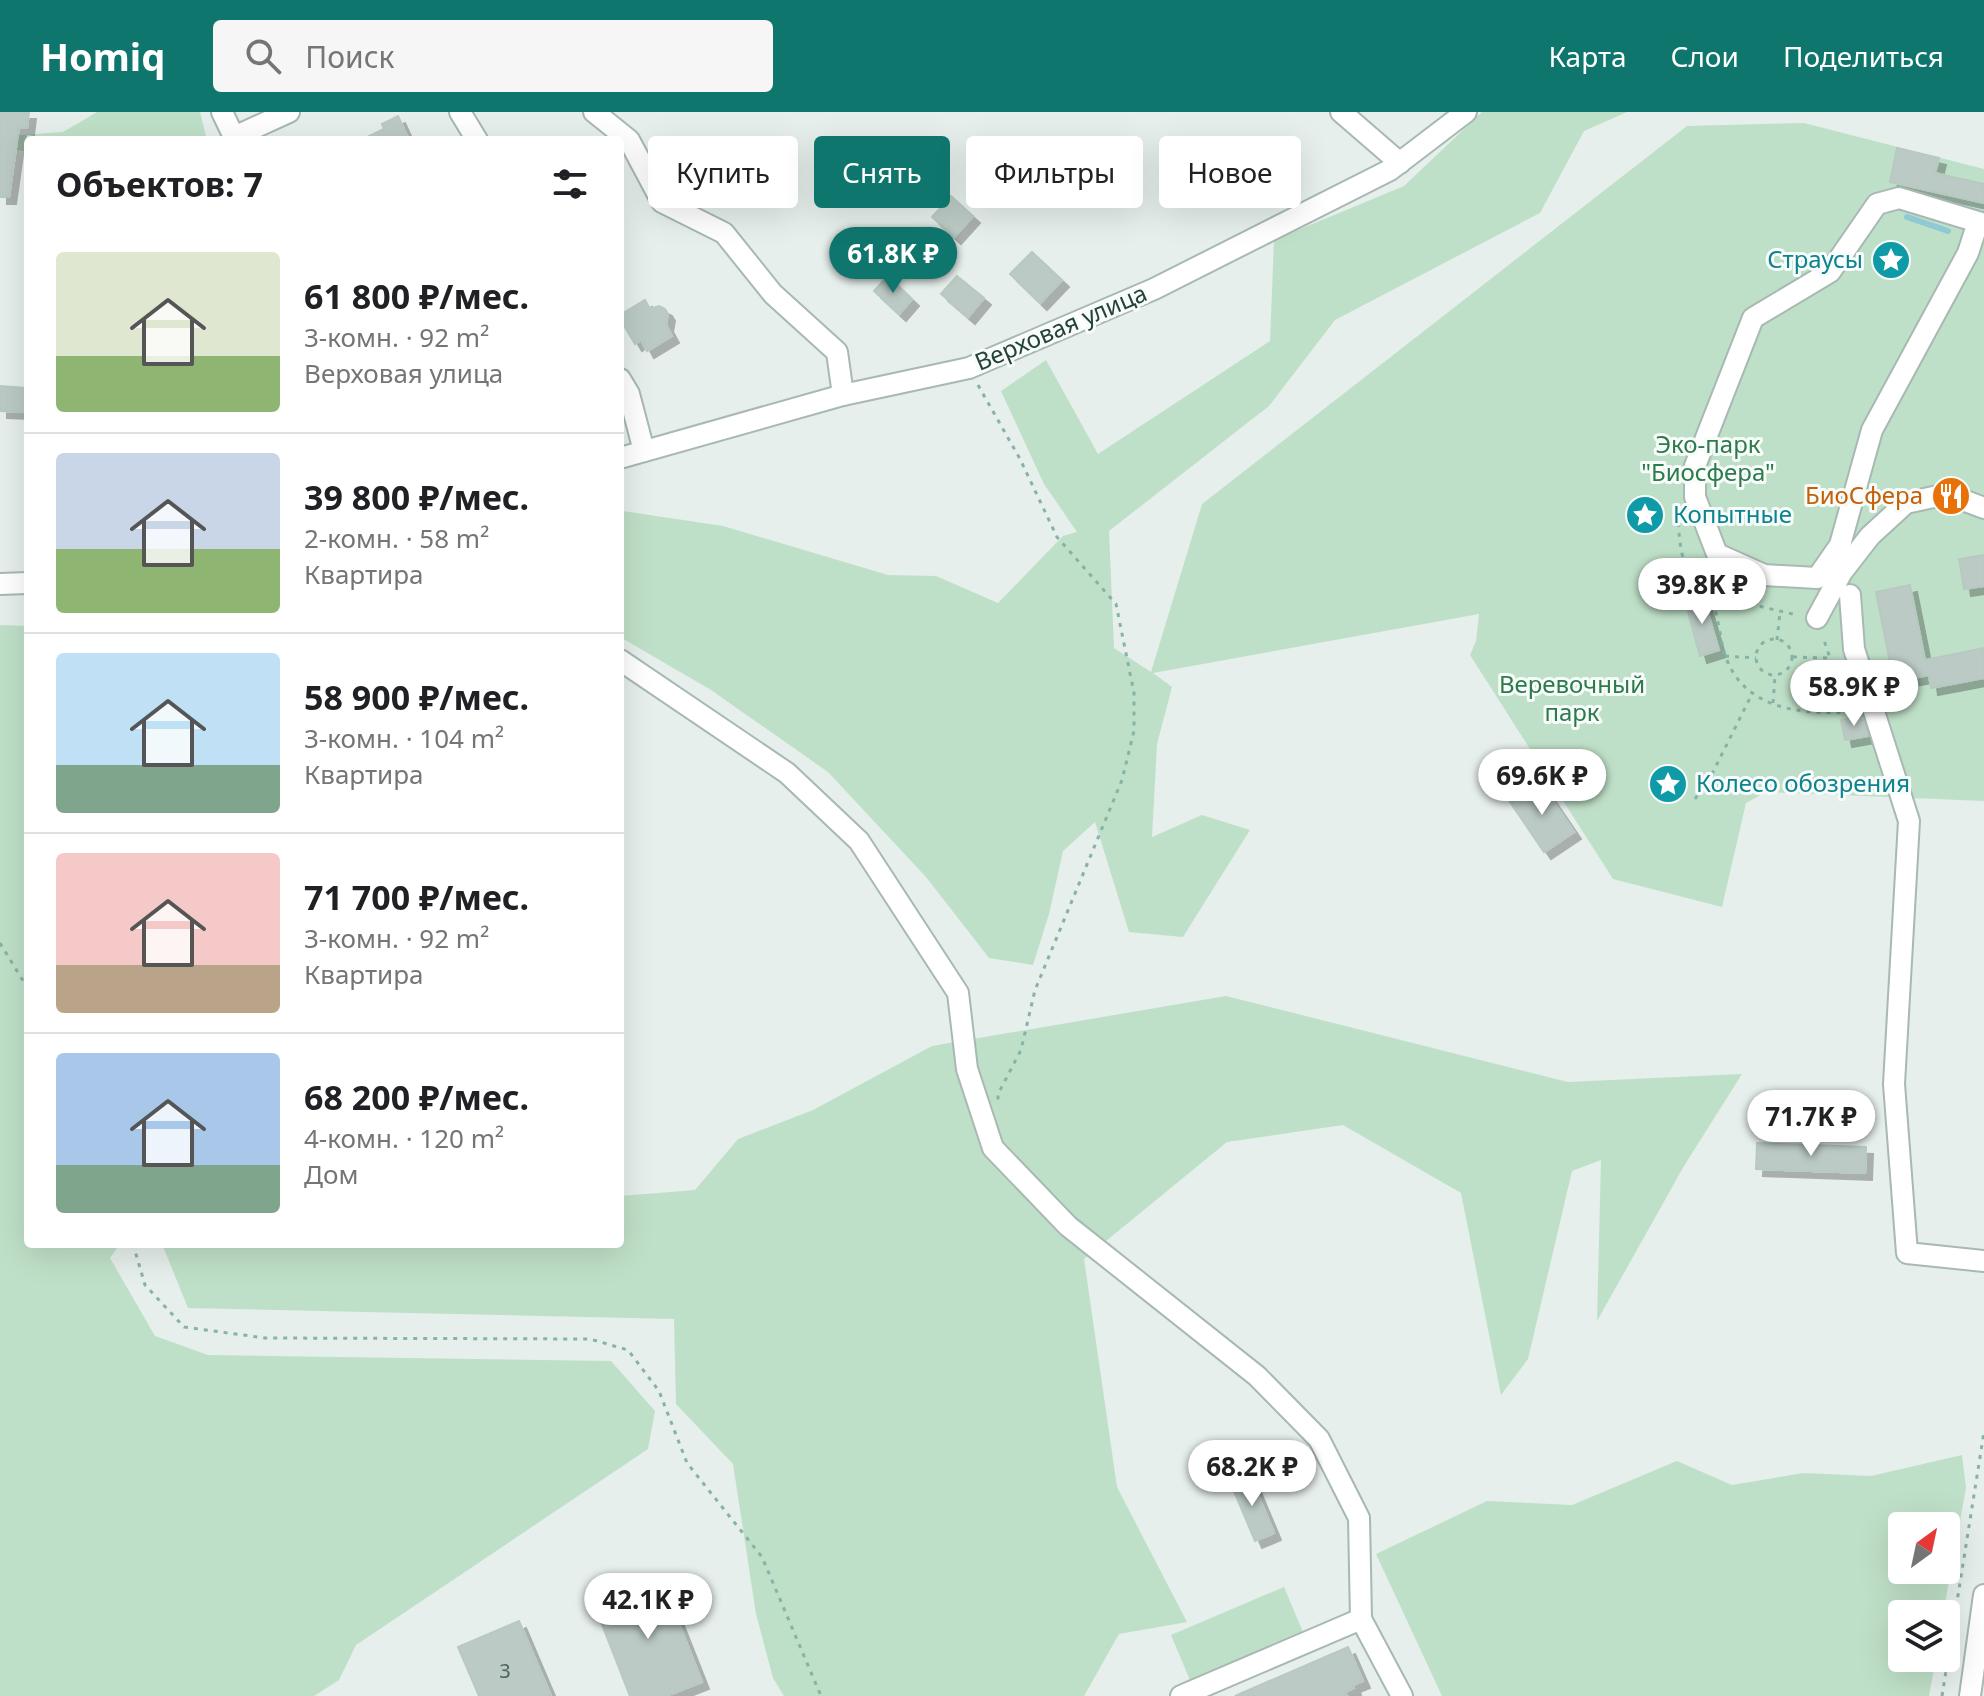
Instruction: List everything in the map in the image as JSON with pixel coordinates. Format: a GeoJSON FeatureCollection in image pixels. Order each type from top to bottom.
{"type":"FeatureCollection","features":[{"type":"Feature","properties":{"kind":"street"},"geometry":{"type":"LineString","coordinates":[[222,112],[233,136]]}},
{"type":"Feature","properties":{"kind":"street"},"geometry":{"type":"LineString","coordinates":[[240,136],[289,112]]}},
{"type":"Feature","properties":{"kind":"street"},"geometry":{"type":"LineString","coordinates":[[460,112],[475,136]]}},
{"type":"Feature","properties":{"kind":"street"},"geometry":{"type":"LineString","coordinates":[[594,112],[629,140],[662,202],[724,233],[773,294],[837,352],[843,395]]}},
{"type":"Feature","properties":{"kind":"street"},"geometry":{"type":"LineString","coordinates":[[1341,112],[1400,163]]}},
{"type":"Feature","properties":{"kind":"street","name":"Верховая улица"},"geometry":{"type":"LineString","coordinates":[[624,457],[843,395],[969,368],[1154,289],[1390,170],[1457,115]]}},
{"type":"Feature","properties":{"kind":"street"},"geometry":{"type":"LineString","coordinates":[[1899,198],[1981,223],[1968,253],[1872,430],[1840,545],[1817,578],[1764,575],[1717,554],[1695,497],[1695,466],[1753,318],[1830,272],[1877,204],[1899,198]]}},
{"type":"Feature","properties":{"kind":"street"},"geometry":{"type":"LineString","coordinates":[[624,386],[644,451]]}},
{"type":"Feature","properties":{"kind":"street"},"geometry":{"type":"LineString","coordinates":[[1817,618],[1870,536],[1906,503],[1947,494],[1984,508]]}},
{"type":"Feature","properties":{"kind":"street"},"geometry":{"type":"LineString","coordinates":[[0,584],[24,583]]}},
{"type":"Feature","properties":{"kind":"street"},"geometry":{"type":"LineString","coordinates":[[1850,595],[1854,649],[1909,821],[1894,1084],[1907,1253],[1984,1261]]}},
{"type":"Feature","properties":{"kind":"street"},"geometry":{"type":"LineString","coordinates":[[624,663],[787,773],[859,841],[958,993],[967,1069],[993,1148],[1068,1226],[1257,1376],[1319,1439],[1359,1518],[1361,1619],[1402,1696]]}},
{"type":"Feature","properties":{"kind":"street"},"geometry":{"type":"LineString","coordinates":[[1970,1696],[1984,1595]]}},
{"type":"Feature","properties":{"kind":"street"},"geometry":{"type":"LineString","coordinates":[[1181,1696],[1361,1619]]}},
{"type":"Feature","properties":{"kind":"path"},"geometry":{"type":"LineString","coordinates":[[969,368],[1020,459],[1057,537],[1116,604],[1134,693],[1134,731],[1122,780],[1035,990],[1021,1050],[998,1094],[997,1107]]}},
{"type":"Feature","properties":{"kind":"path"},"geometry":{"type":"LineString","coordinates":[[1679,511],[1677,535],[1692,582],[1709,595],[1817,618]]}},
{"type":"Feature","properties":{"kind":"path"},"geometry":{"type":"LineString","coordinates":[[1709,595],[1725,656],[1735,675],[1752,694],[1795,710],[1848,712],[1830,658]]}},
{"type":"Feature","properties":{"kind":"path"},"geometry":{"type":"LineString","coordinates":[[1777,640],[1780,612]]}},
{"type":"Feature","properties":{"kind":"path"},"geometry":{"type":"LineString","coordinates":[[1777,640],[1787,644],[1793,657],[1788,670],[1775,676],[1762,670],[1756,658],[1761,645],[1777,640]]}},
{"type":"Feature","properties":{"kind":"path"},"geometry":{"type":"LineString","coordinates":[[1725,656],[1756,658]]}},
{"type":"Feature","properties":{"kind":"path"},"geometry":{"type":"LineString","coordinates":[[1773,703],[1775,676]]}},
{"type":"Feature","properties":{"kind":"path"},"geometry":{"type":"LineString","coordinates":[[1695,799],[1711,776],[1752,694]]}},
{"type":"Feature","properties":{"kind":"path"},"geometry":{"type":"LineString","coordinates":[[0,943],[24,982]]}},
{"type":"Feature","properties":{"kind":"path"},"geometry":{"type":"LineString","coordinates":[[134,1248],[145,1285],[184,1327],[265,1338],[590,1339],[628,1350],[659,1391],[687,1463],[762,1557],[821,1696]]}},
{"type":"Feature","properties":{"kind":"path"},"geometry":{"type":"LineString","coordinates":[[1942,1696],[1984,1432]]}},
{"type":"Feature","properties":{"kind":"green space"},"geometry":{"type":"Polygon","coordinates":[[[97,112],[200,112],[206,136],[24,136],[24,151],[0,146],[0,133],[8,136],[63,132],[97,112]]]}},
{"type":"Feature","properties":{"kind":"green space","name":"Эко-парк \"Биосфера\""},"geometry":{"type":"Polygon","coordinates":[[[1482,112],[1627,112],[1584,131],[1540,213],[1335,320],[1269,406],[1109,531],[1114,648],[1151,672],[1202,504],[1687,126],[1804,123],[1984,169],[1984,801],[1766,792],[1746,803],[1722,907],[1613,879],[1470,655],[1476,641],[1479,614],[1153,673],[1172,687],[1157,744],[1152,837],[1202,815],[1250,830],[1183,937],[1129,932],[1095,822],[1063,851],[1049,914],[1033,965],[989,958],[926,877],[828,772],[711,690],[624,639],[624,512],[723,526],[888,575],[936,576],[998,603],[1063,536],[1077,532],[1044,484],[1001,391],[1046,360],[1098,454],[1270,341],[1274,240],[1404,186],[1482,112]]]}},
{"type":"Feature","properties":{"kind":"green space"},"geometry":{"type":"Polygon","coordinates":[[[0,625],[24,626],[24,1248],[117,1248],[110,1258],[155,1336],[208,1355],[611,1361],[655,1411],[648,1449],[356,1645],[339,1680],[314,1696],[0,1696],[0,625]]]}},
{"type":"Feature","properties":{"kind":"green space"},"geometry":{"type":"Polygon","coordinates":[[[1226,996],[1568,1082],[1742,1074],[1684,1166],[1597,1321],[1601,1160],[1572,1171],[1528,1359],[1501,1395],[1461,1193],[1343,1125],[1227,1142],[1084,1259],[1117,1487],[1187,1622],[1119,1634],[1084,1696],[784,1696],[773,1678],[756,1614],[733,1464],[676,1404],[674,1319],[188,1308],[164,1248],[624,1248],[624,1196],[695,1190],[738,1139],[813,1110],[932,1046],[1226,996]]]}},
{"type":"Feature","properties":{"kind":"green space"},"geometry":{"type":"Polygon","coordinates":[[[1962,1455],[1966,1488],[1960,1521],[1960,1512],[1888,1512],[1888,1584],[1948,1584],[1946,1600],[1888,1600],[1888,1672],[1933,1672],[1929,1696],[1442,1696],[1376,1554],[1487,1501],[1572,1505],[1677,1461],[1732,1485],[1803,1473],[1871,1476],[1962,1455]]]}},
{"type":"Feature","properties":{"kind":"green space"},"geometry":{"type":"Polygon","coordinates":[[[1284,1587],[1308,1644],[1195,1692],[1171,1635],[1284,1587]]]}},
{"type":"Feature","properties":{"kind":"building"},"geometry":{"type":"Polygon","coordinates":[[[0,112],[29,112],[27,128],[19,127],[9,197],[0,197],[0,112]]]}},
{"type":"Feature","properties":{"kind":"building"},"geometry":{"type":"Polygon","coordinates":[[[398,116],[407,136],[369,136],[384,129],[382,124],[398,116]]]}},
{"type":"Feature","properties":{"kind":"building"},"geometry":{"type":"Polygon","coordinates":[[[1897,148],[1939,158],[1935,173],[1984,184],[1984,203],[1890,182],[1897,148]]]}},
{"type":"Feature","properties":{"kind":"building"},"geometry":{"type":"Polygon","coordinates":[[[950,197],[973,216],[954,237],[932,217],[940,208],[950,208],[950,197]]]}},
{"type":"Feature","properties":{"kind":"building"},"geometry":{"type":"Polygon","coordinates":[[[1032,252],[1062,280],[1040,303],[1010,274],[1032,252]]]}},
{"type":"Feature","properties":{"kind":"building"},"geometry":{"type":"Polygon","coordinates":[[[888,276],[912,299],[899,314],[874,291],[888,276]]]}},
{"type":"Feature","properties":{"kind":"building"},"geometry":{"type":"Polygon","coordinates":[[[957,276],[984,298],[968,317],[941,294],[957,276]]]}},
{"type":"Feature","properties":{"kind":"building"},"geometry":{"type":"Polygon","coordinates":[[[645,300],[650,309],[659,306],[668,314],[666,325],[672,336],[647,351],[641,340],[635,344],[624,326],[624,313],[645,300]]]}},
{"type":"Feature","properties":{"kind":"building"},"geometry":{"type":"Polygon","coordinates":[[[0,386],[24,388],[23,412],[0,411],[0,386]]]}},
{"type":"Feature","properties":{"kind":"building"},"geometry":{"type":"Polygon","coordinates":[[[1984,555],[1984,586],[1964,589],[1959,559],[1984,555]]]}},
{"type":"Feature","properties":{"kind":"building"},"geometry":{"type":"Polygon","coordinates":[[[1910,585],[1925,660],[1984,648],[1984,678],[1931,688],[1929,675],[1894,682],[1876,592],[1910,585]]]}},
{"type":"Feature","properties":{"kind":"building"},"geometry":{"type":"Polygon","coordinates":[[[1703,596],[1719,650],[1700,656],[1685,601],[1703,596]]]}},
{"type":"Feature","properties":{"kind":"building"},"geometry":{"type":"Polygon","coordinates":[[[1862,716],[1868,736],[1845,740],[1841,720],[1862,716]]]}},
{"type":"Feature","properties":{"kind":"building"},"geometry":{"type":"Polygon","coordinates":[[[1540,782],[1574,832],[1544,852],[1510,802],[1540,782]]]}},
{"type":"Feature","properties":{"kind":"building"},"geometry":{"type":"Polygon","coordinates":[[[1757,1143],[1866,1147],[1865,1173],[1756,1169],[1757,1143]]]}},
{"type":"Feature","properties":{"kind":"building"},"geometry":{"type":"Polygon","coordinates":[[[1250,1476],[1274,1533],[1255,1541],[1231,1484],[1250,1476]]]}},
{"type":"Feature","properties":{"kind":"building"},"geometry":{"type":"Polygon","coordinates":[[[661,1578],[702,1682],[666,1696],[630,1696],[594,1604],[661,1578]]]}},
{"type":"Feature","properties":{"kind":"building"},"geometry":{"type":"Polygon","coordinates":[[[519,1621],[551,1696],[479,1696],[458,1647],[519,1621]]]}},
{"type":"Feature","properties":{"kind":"building"},"geometry":{"type":"Polygon","coordinates":[[[1348,1647],[1363,1681],[1345,1692],[1347,1696],[1235,1696],[1348,1647]]]}},
{"type":"Feature","properties":{"kind":"waterway"},"geometry":{"type":"LineString","coordinates":[[1907,217],[1948,231]]}},
{"type":"Feature","properties":{"kind":"place","name":"Страусы"},"geometry":{"type":"Point","coordinates":[1891,260]}},
{"type":"Feature","properties":{"kind":"place","name":"БиоСфера"},"geometry":{"type":"Point","coordinates":[1951,496]}},
{"type":"Feature","properties":{"kind":"place","name":"Копытные"},"geometry":{"type":"Point","coordinates":[1645,515]}},
{"type":"Feature","properties":{"kind":"place","name":"Колесо обозрения"},"geometry":{"type":"Point","coordinates":[1668,784]}},
{"type":"Feature","properties":{"kind":"park label","name":"Веревочный парк"},"geometry":{"type":"Point","coordinates":[1572,699]}}]}
